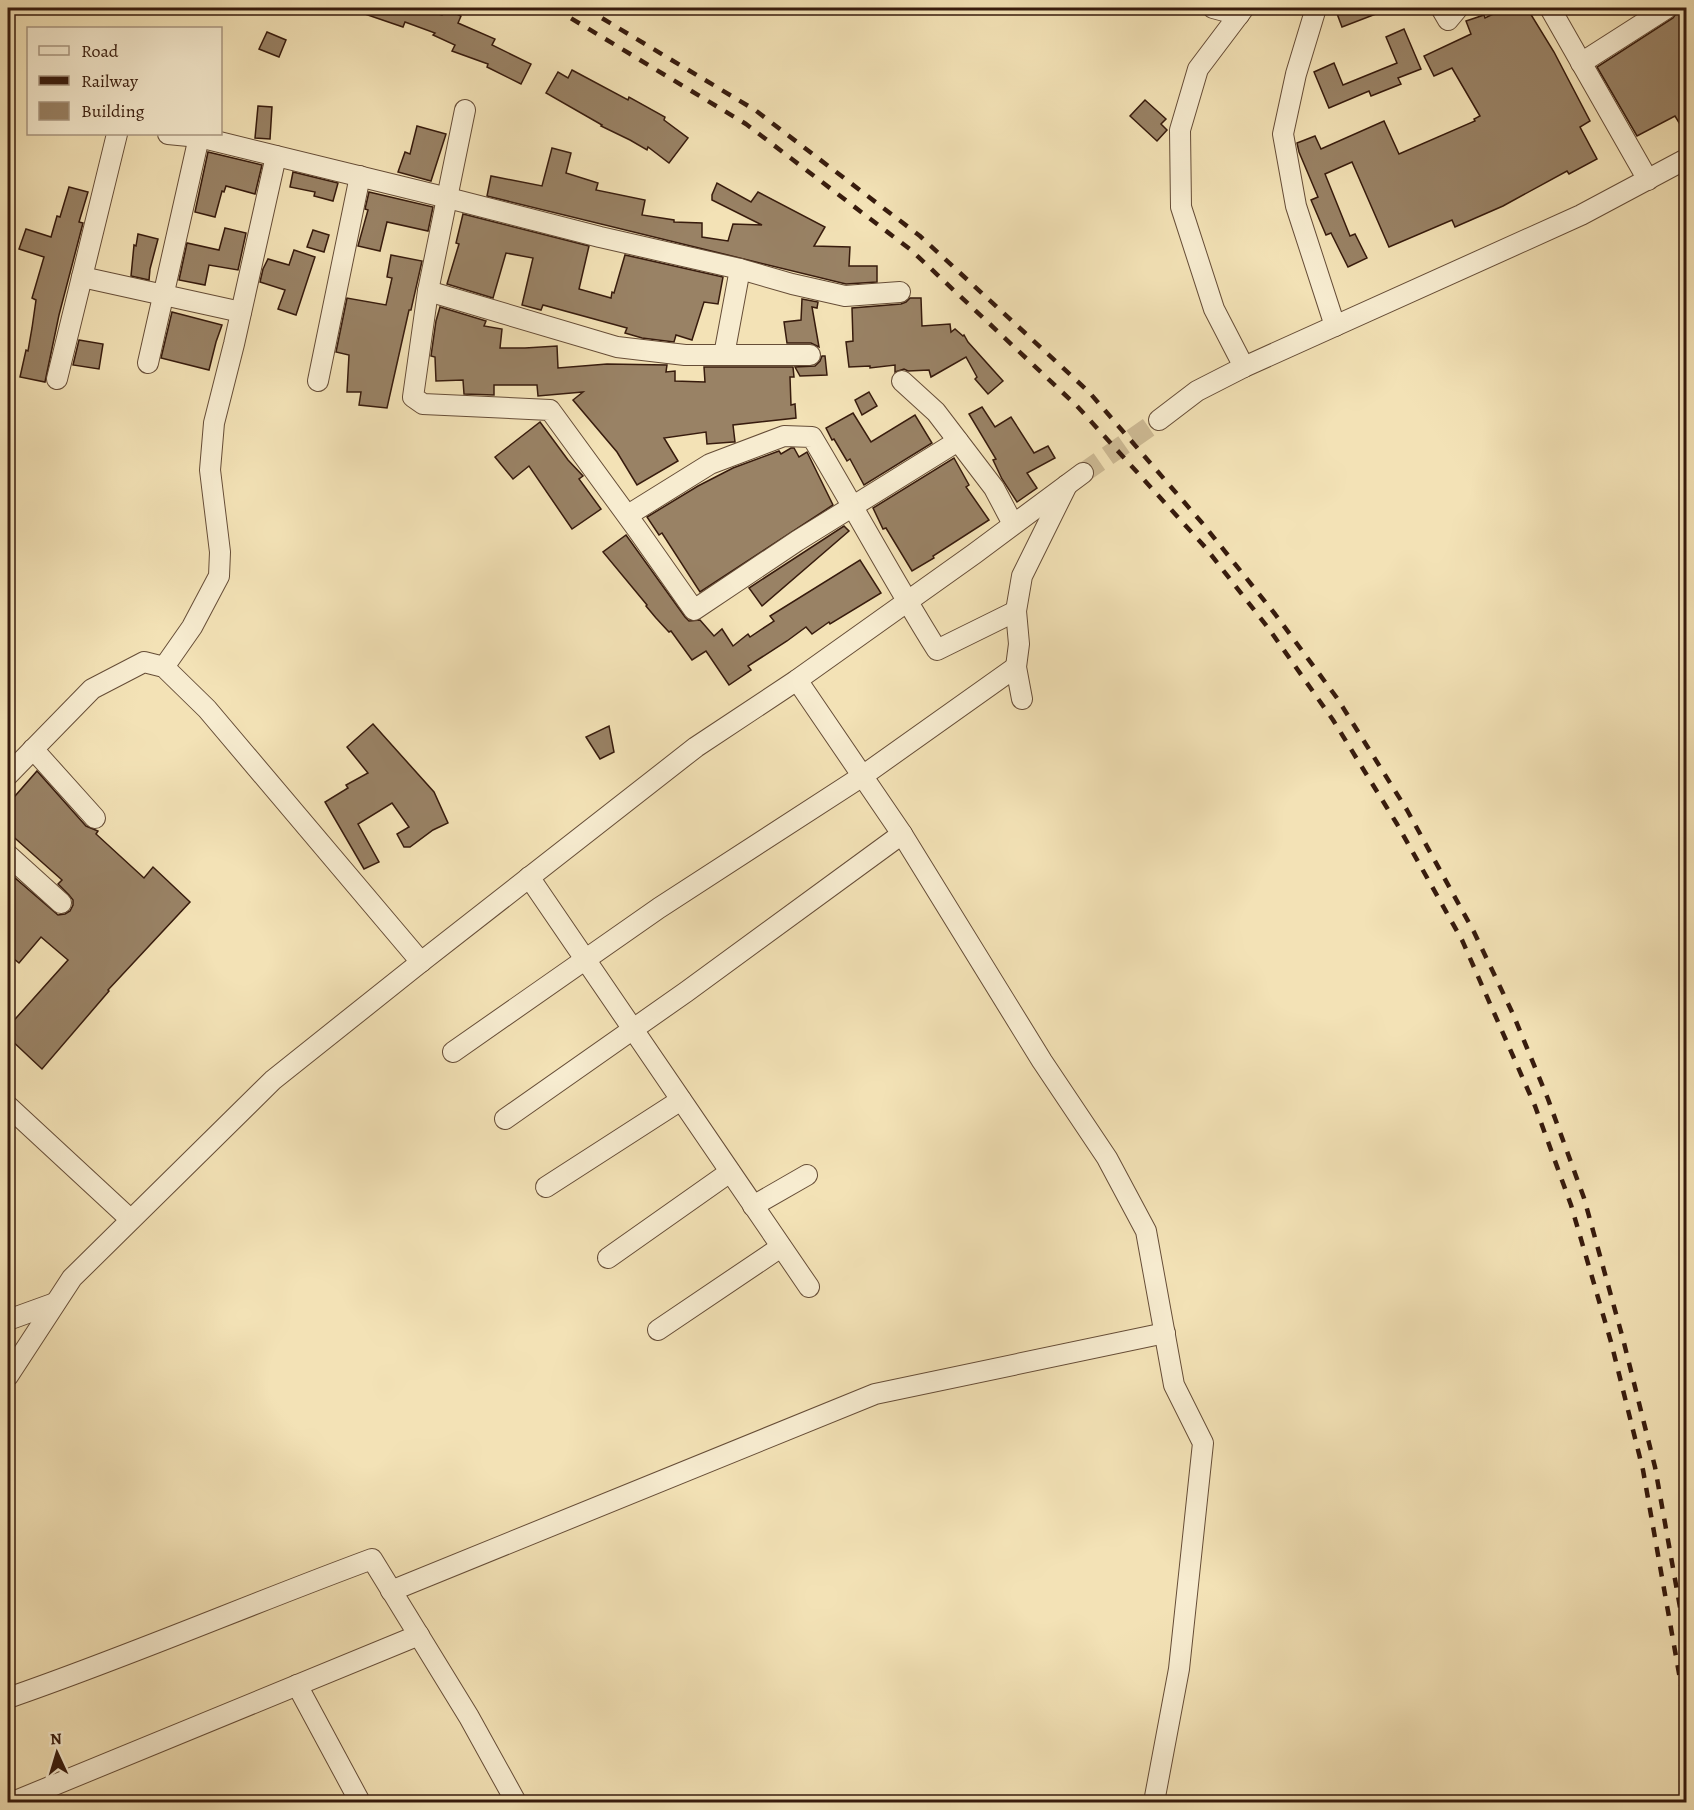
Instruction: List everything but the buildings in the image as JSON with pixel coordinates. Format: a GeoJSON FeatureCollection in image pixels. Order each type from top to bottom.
{"type":"FeatureCollection","features":[{"type":"Feature","properties":{"kind":"street"},"geometry":{"type":"LineString","coordinates":[[1213,8],[1242,11]]}},
{"type":"Feature","properties":{"kind":"street"},"geometry":{"type":"LineString","coordinates":[[1316,8],[1296,74],[1282,134],[1296,206],[1335,326]]}},
{"type":"Feature","properties":{"kind":"street"},"geometry":{"type":"LineString","coordinates":[[1441,8],[1448,20],[1458,8]]}},
{"type":"Feature","properties":{"kind":"street"},"geometry":{"type":"LineString","coordinates":[[1550,8],[1648,180]]}},
{"type":"Feature","properties":{"kind":"street"},"geometry":{"type":"LineString","coordinates":[[1581,63],[1667,8]]}},
{"type":"Feature","properties":{"kind":"street"},"geometry":{"type":"LineString","coordinates":[[1242,11],[1198,69],[1180,130],[1181,207],[1214,309],[1244,367]]}},
{"type":"Feature","properties":{"kind":"street"},"geometry":{"type":"LineString","coordinates":[[465,110],[428,291],[413,398],[423,404],[550,410],[628,515],[694,610],[853,506],[958,441]]}},
{"type":"Feature","properties":{"kind":"street"},"geometry":{"type":"LineString","coordinates":[[57,379],[117,135]]}},
{"type":"Feature","properties":{"kind":"street"},"geometry":{"type":"LineString","coordinates":[[178,135],[199,137],[845,296],[900,292]]}},
{"type":"Feature","properties":{"kind":"street"},"geometry":{"type":"LineString","coordinates":[[148,363],[199,137]]}},
{"type":"Feature","properties":{"kind":"street"},"geometry":{"type":"LineString","coordinates":[[164,667],[192,627],[219,576],[220,552],[210,470],[214,423],[276,156]]}},
{"type":"Feature","properties":{"kind":"street"},"geometry":{"type":"LineString","coordinates":[[1159,420],[1197,391],[1244,367],[1581,215],[1686,159]]}},
{"type":"Feature","properties":{"kind":"street"},"geometry":{"type":"LineString","coordinates":[[318,381],[360,176]]}},
{"type":"Feature","properties":{"kind":"street"},"geometry":{"type":"LineString","coordinates":[[724,355],[740,269]]}},
{"type":"Feature","properties":{"kind":"street"},"geometry":{"type":"LineString","coordinates":[[82,277],[241,312]]}},
{"type":"Feature","properties":{"kind":"street"},"geometry":{"type":"LineString","coordinates":[[428,291],[617,347],[685,355],[810,355]]}},
{"type":"Feature","properties":{"kind":"street"},"geometry":{"type":"LineString","coordinates":[[902,381],[936,412],[994,488],[1012,524]]}},
{"type":"Feature","properties":{"kind":"street"},"geometry":{"type":"LineString","coordinates":[[628,515],[710,464],[784,436],[812,437],[937,650],[1016,611]]}},
{"type":"Feature","properties":{"kind":"street"},"geometry":{"type":"LineString","coordinates":[[8,1376],[72,1278],[273,1080],[696,747],[797,680],[907,602],[1076,477],[1022,576],[1016,611],[1019,644],[1016,667],[1022,699]]}},
{"type":"Feature","properties":{"kind":"street"},"geometry":{"type":"LineString","coordinates":[[8,775],[92,689],[144,662],[164,667],[207,709],[421,962]]}},
{"type":"Feature","properties":{"kind":"street"},"geometry":{"type":"LineString","coordinates":[[453,1052],[659,908],[861,777],[1016,667]]}},
{"type":"Feature","properties":{"kind":"street"},"geometry":{"type":"LineString","coordinates":[[797,680],[902,834],[1042,1061],[1107,1158],[1146,1231],[1174,1385],[1203,1443],[1179,1669],[1154,1803]]}},
{"type":"Feature","properties":{"kind":"street"},"geometry":{"type":"LineString","coordinates":[[33,749],[96,818]]}},
{"type":"Feature","properties":{"kind":"street"},"geometry":{"type":"LineString","coordinates":[[505,1119],[902,834]]}},
{"type":"Feature","properties":{"kind":"street"},"geometry":{"type":"LineString","coordinates":[[8,855],[61,903]]}},
{"type":"Feature","properties":{"kind":"street"},"geometry":{"type":"LineString","coordinates":[[529,878],[808,1287]]}},
{"type":"Feature","properties":{"kind":"street"},"geometry":{"type":"LineString","coordinates":[[546,1187],[681,1100]]}},
{"type":"Feature","properties":{"kind":"street"},"geometry":{"type":"LineString","coordinates":[[8,1106],[130,1219]]}},
{"type":"Feature","properties":{"kind":"street"},"geometry":{"type":"LineString","coordinates":[[608,1258],[730,1172]]}},
{"type":"Feature","properties":{"kind":"street"},"geometry":{"type":"LineString","coordinates":[[753,1206],[807,1175]]}},
{"type":"Feature","properties":{"kind":"street"},"geometry":{"type":"LineString","coordinates":[[658,1329],[781,1246]]}},
{"type":"Feature","properties":{"kind":"street"},"geometry":{"type":"LineString","coordinates":[[8,1320],[55,1303]]}},
{"type":"Feature","properties":{"kind":"street"},"geometry":{"type":"LineString","coordinates":[[391,1591],[875,1394],[1165,1333]]}},
{"type":"Feature","properties":{"kind":"street"},"geometry":{"type":"LineString","coordinates":[[8,1698],[372,1559],[469,1717],[516,1803]]}},
{"type":"Feature","properties":{"kind":"street"},"geometry":{"type":"LineString","coordinates":[[13,1803],[418,1635]]}},
{"type":"Feature","properties":{"kind":"street"},"geometry":{"type":"LineString","coordinates":[[297,1684],[360,1803]]}},
{"type":"Feature","properties":{"kind":"tunnel"},"geometry":{"type":"LineString","coordinates":[[1083,473],[1159,420]]}},
{"type":"Feature","properties":{"kind":"railway"},"geometry":{"type":"LineString","coordinates":[[554,8],[746,124],[911,250],[1077,406],[1205,547],[1269,629],[1333,720],[1397,824],[1462,940],[1535,1106],[1571,1205],[1611,1342],[1643,1470],[1686,1713]]}},
{"type":"Feature","properties":{"kind":"railway"},"geometry":{"type":"LineString","coordinates":[[585,8],[755,110],[920,236],[1089,392],[1203,524],[1275,614],[1337,698],[1407,810],[1474,932],[1513,1014],[1548,1099],[1584,1198],[1623,1339],[1655,1467],[1686,1641]]}}]}
